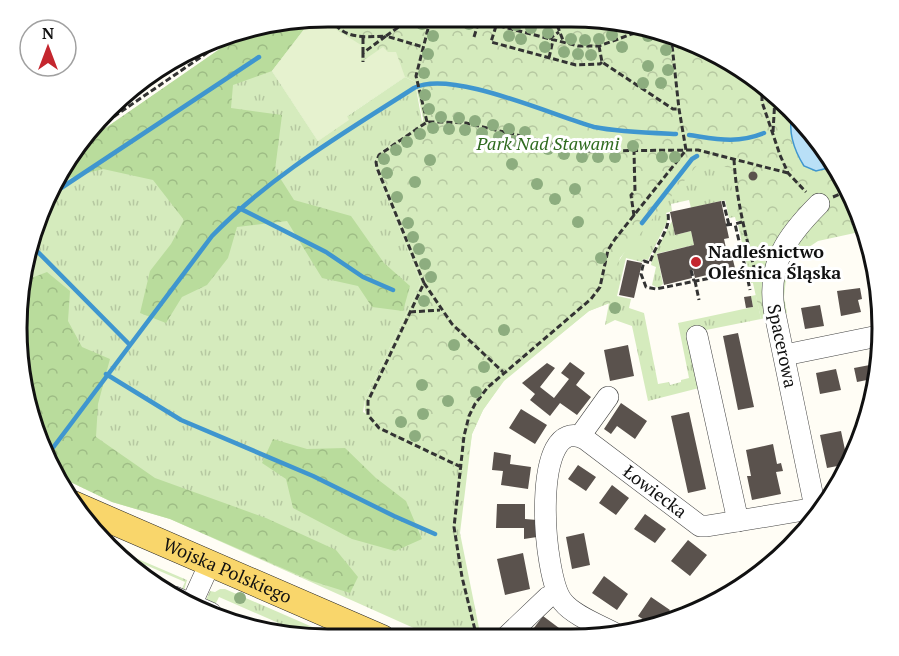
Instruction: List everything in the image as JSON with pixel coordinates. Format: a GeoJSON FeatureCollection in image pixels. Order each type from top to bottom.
{"type":"FeatureCollection","features":[{"type":"Feature","properties":{"kind":"main road","name":"Wojska Polskiego"},"geometry":{"type":"LineString","coordinates":[[89,511],[360,629]]}},
{"type":"Feature","properties":{"kind":"street","name":"Spacerowa"},"geometry":{"type":"LineString","coordinates":[[817,501],[772,297],[772,284],[775,265],[782,250],[801,222],[819,204]]}},
{"type":"Feature","properties":{"kind":"street"},"geometry":{"type":"LineString","coordinates":[[697,336],[738,521]]}},
{"type":"Feature","properties":{"kind":"street"},"geometry":{"type":"LineString","coordinates":[[785,355],[872,337]]}},
{"type":"Feature","properties":{"kind":"street"},"geometry":{"type":"LineString","coordinates":[[603,627],[569,608],[557,593],[545,526],[545,489],[555,450],[560,442],[565,438],[580,436],[608,397]]}},
{"type":"Feature","properties":{"kind":"street","name":"Łowiecka"},"geometry":{"type":"LineString","coordinates":[[580,436],[700,526],[738,521]]}},
{"type":"Feature","properties":{"kind":"street","name":"Spacerowa"},"geometry":{"type":"LineString","coordinates":[[738,521],[814,506]]}},
{"type":"Feature","properties":{"kind":"street"},"geometry":{"type":"LineString","coordinates":[[190,595],[210,563]]}},
{"type":"Feature","properties":{"kind":"street"},"geometry":{"type":"LineString","coordinates":[[515,629],[548,597],[557,593]]}},
{"type":"Feature","properties":{"kind":"path"},"geometry":{"type":"LineString","coordinates":[[338,27],[355,37],[386,36],[423,47]]}},
{"type":"Feature","properties":{"kind":"path"},"geometry":{"type":"LineString","coordinates":[[363,52],[398,27]]}},
{"type":"Feature","properties":{"kind":"path"},"geometry":{"type":"LineString","coordinates":[[427,122],[416,76],[428,27]]}},
{"type":"Feature","properties":{"kind":"path"},"geometry":{"type":"LineString","coordinates":[[474,37],[477,27]]}},
{"type":"Feature","properties":{"kind":"path"},"geometry":{"type":"LineString","coordinates":[[496,27],[491,42],[576,65],[602,62]]}},
{"type":"Feature","properties":{"kind":"path"},"geometry":{"type":"LineString","coordinates":[[500,27],[578,46],[599,46],[634,34]]}},
{"type":"Feature","properties":{"kind":"path"},"geometry":{"type":"LineString","coordinates":[[557,27],[564,43]]}},
{"type":"Feature","properties":{"kind":"path"},"geometry":{"type":"LineString","coordinates":[[549,58],[551,40],[559,32]]}},
{"type":"Feature","properties":{"kind":"path"},"geometry":{"type":"LineString","coordinates":[[363,38],[363,62]]}},
{"type":"Feature","properties":{"kind":"path"},"geometry":{"type":"LineString","coordinates":[[475,629],[462,577],[454,527],[464,436],[469,416],[488,387],[503,372],[591,299],[600,287],[608,250],[686,150],[672,45]]}},
{"type":"Feature","properties":{"kind":"path"},"geometry":{"type":"LineString","coordinates":[[599,46],[602,62],[673,109],[679,109]]}},
{"type":"Feature","properties":{"kind":"path"},"geometry":{"type":"LineString","coordinates":[[113,117],[208,52]]}},
{"type":"Feature","properties":{"kind":"path"},"geometry":{"type":"LineString","coordinates":[[762,96],[762,102],[788,172],[819,204]]}},
{"type":"Feature","properties":{"kind":"path"},"geometry":{"type":"LineString","coordinates":[[773,133],[774,107]]}},
{"type":"Feature","properties":{"kind":"path"},"geometry":{"type":"LineString","coordinates":[[503,372],[452,324],[440,310],[424,283],[376,162],[379,155],[427,122],[466,123],[585,151],[698,150],[788,172]]}},
{"type":"Feature","properties":{"kind":"path"},"geometry":{"type":"LineString","coordinates":[[634,151],[634,191],[632,195],[634,216]]}},
{"type":"Feature","properties":{"kind":"path"},"geometry":{"type":"LineString","coordinates":[[734,159],[735,179],[743,222],[758,282]]}},
{"type":"Feature","properties":{"kind":"path"},"geometry":{"type":"LineString","coordinates":[[723,201],[728,225],[743,222]]}},
{"type":"Feature","properties":{"kind":"path"},"geometry":{"type":"LineString","coordinates":[[668,214],[670,222],[650,263],[644,261],[641,274],[646,286],[656,289],[746,271]]}},
{"type":"Feature","properties":{"kind":"path"},"geometry":{"type":"LineString","coordinates":[[735,224],[750,290]]}},
{"type":"Feature","properties":{"kind":"path"},"geometry":{"type":"LineString","coordinates":[[691,270],[699,300]]}},
{"type":"Feature","properties":{"kind":"path"},"geometry":{"type":"LineString","coordinates":[[424,283],[368,401],[368,415],[379,428],[461,467]]}},
{"type":"Feature","properties":{"kind":"path"},"geometry":{"type":"LineString","coordinates":[[410,312],[440,310]]}},
{"type":"Feature","properties":{"kind":"green space"},"geometry":{"type":"Polygon","coordinates":[[[332,27],[361,45],[361,62],[383,47],[388,52],[396,52],[405,77],[347,116],[349,120],[318,141],[272,71],[305,28],[332,27]]]}},
{"type":"Feature","properties":{"kind":"green space","name":"Park Nad Stawami"},"geometry":{"type":"Polygon","coordinates":[[[571,27],[610,30],[649,37],[686,50],[722,67],[754,89],[784,115],[810,145],[832,178],[857,233],[818,241],[788,261],[784,297],[787,313],[761,319],[730,180],[732,168],[699,163],[620,258],[610,303],[589,311],[504,381],[483,410],[472,434],[466,473],[379,431],[366,413],[365,399],[421,283],[374,160],[379,153],[423,121],[415,82],[405,77],[347,116],[349,120],[318,141],[272,71],[305,28],[308,28],[571,27]]]}},
{"type":"Feature","properties":{"kind":"green space"},"geometry":{"type":"Polygon","coordinates":[[[305,28],[272,71],[318,141],[348,120],[346,117],[405,77],[415,82],[422,122],[379,153],[374,160],[421,283],[365,399],[363,412],[462,470],[480,401],[604,285],[684,156],[769,172],[758,282],[751,283],[739,221],[736,221],[735,217],[729,218],[725,200],[691,208],[689,200],[671,204],[672,211],[666,213],[668,220],[648,260],[643,259],[642,262],[626,258],[617,296],[631,299],[629,308],[644,313],[658,384],[669,382],[670,385],[689,378],[678,323],[753,307],[751,296],[756,295],[761,319],[691,333],[703,387],[648,401],[632,326],[615,320],[605,325],[609,303],[589,311],[504,380],[483,410],[472,434],[460,533],[479,629],[416,629],[170,519],[112,502],[69,481],[67,478],[50,443],[37,406],[28,348],[28,308],[37,250],[50,213],[67,177],[101,131],[225,45],[269,33],[305,28]]]}},
{"type":"Feature","properties":{"kind":"green space"},"geometry":{"type":"Polygon","coordinates":[[[305,28],[272,71],[233,85],[231,108],[282,115],[275,170],[294,200],[351,216],[384,263],[410,286],[403,311],[372,307],[358,286],[322,278],[287,221],[237,227],[228,258],[207,285],[182,297],[166,323],[140,313],[150,271],[171,244],[184,220],[153,180],[103,169],[66,179],[101,131],[225,45],[250,37],[305,28]]]}},
{"type":"Feature","properties":{"kind":"green space"},"geometry":{"type":"Polygon","coordinates":[[[672,221],[675,235],[691,231],[694,245],[655,254],[657,254],[663,284],[658,288],[652,285],[656,267],[651,265],[653,255],[672,221]]]}},
{"type":"Feature","properties":{"kind":"green space"},"geometry":{"type":"Polygon","coordinates":[[[47,272],[70,291],[68,321],[82,347],[110,359],[98,404],[96,437],[155,478],[266,518],[336,550],[358,577],[350,593],[312,581],[170,519],[112,502],[69,481],[43,425],[33,387],[27,328],[32,278],[47,272]]]}},
{"type":"Feature","properties":{"kind":"green space"},"geometry":{"type":"Polygon","coordinates":[[[273,439],[307,449],[345,448],[376,478],[406,501],[422,539],[395,551],[352,539],[293,508],[286,479],[262,463],[273,439]]]}},
{"type":"Feature","properties":{"kind":"green space"},"geometry":{"type":"Polygon","coordinates":[[[134,557],[187,580],[184,592],[181,591],[185,582],[140,562],[134,557]]]}},
{"type":"Feature","properties":{"kind":"green space"},"geometry":{"type":"Polygon","coordinates":[[[225,589],[316,628],[283,625],[219,597],[214,606],[205,602],[210,591],[225,589]]]}},
{"type":"Feature","properties":{"kind":"water"},"geometry":{"type":"Polygon","coordinates":[[[791,123],[826,169],[816,171],[804,166],[797,154],[791,123]]]}},
{"type":"Feature","properties":{"kind":"building"},"geometry":{"type":"Polygon","coordinates":[[[753,171],[758,176],[753,181],[748,176],[753,171]]]}},
{"type":"Feature","properties":{"kind":"building"},"geometry":{"type":"Polygon","coordinates":[[[721,201],[729,238],[724,239],[728,257],[732,256],[735,268],[695,278],[691,270],[692,278],[664,285],[657,254],[694,245],[691,231],[675,235],[670,212],[721,201]]]}},
{"type":"Feature","properties":{"kind":"building"},"geometry":{"type":"Polygon","coordinates":[[[627,260],[642,263],[634,298],[619,295],[627,260]]]}},
{"type":"Feature","properties":{"kind":"building"},"geometry":{"type":"Polygon","coordinates":[[[860,288],[862,299],[858,300],[861,312],[841,316],[837,291],[860,288]]]}},
{"type":"Feature","properties":{"kind":"building"},"geometry":{"type":"Polygon","coordinates":[[[751,296],[753,307],[746,308],[744,297],[751,296]]]}},
{"type":"Feature","properties":{"kind":"building"},"geometry":{"type":"Polygon","coordinates":[[[820,305],[824,326],[805,329],[801,308],[820,305]]]}},
{"type":"Feature","properties":{"kind":"building"},"geometry":{"type":"Polygon","coordinates":[[[738,333],[754,407],[738,410],[723,336],[738,333]]]}},
{"type":"Feature","properties":{"kind":"building"},"geometry":{"type":"Polygon","coordinates":[[[628,345],[634,376],[610,381],[604,350],[628,345]]]}},
{"type":"Feature","properties":{"kind":"building"},"geometry":{"type":"Polygon","coordinates":[[[570,362],[585,373],[576,385],[591,397],[577,415],[560,403],[550,416],[530,400],[535,394],[522,383],[547,363],[555,368],[540,387],[554,398],[569,379],[561,373],[570,362]]]}},
{"type":"Feature","properties":{"kind":"building"},"geometry":{"type":"Polygon","coordinates":[[[869,365],[867,380],[857,382],[854,368],[869,365]]]}},
{"type":"Feature","properties":{"kind":"building"},"geometry":{"type":"Polygon","coordinates":[[[836,369],[841,390],[820,394],[816,373],[836,369]]]}},
{"type":"Feature","properties":{"kind":"building"},"geometry":{"type":"Polygon","coordinates":[[[621,403],[647,421],[635,439],[617,426],[611,434],[604,429],[621,403]]]}},
{"type":"Feature","properties":{"kind":"building"},"geometry":{"type":"Polygon","coordinates":[[[521,409],[547,425],[535,444],[509,428],[521,409]]]}},
{"type":"Feature","properties":{"kind":"building"},"geometry":{"type":"Polygon","coordinates":[[[689,412],[706,489],[688,493],[671,416],[689,412]]]}},
{"type":"Feature","properties":{"kind":"building"},"geometry":{"type":"Polygon","coordinates":[[[841,431],[845,451],[838,466],[827,468],[820,435],[841,431]]]}},
{"type":"Feature","properties":{"kind":"building"},"geometry":{"type":"Polygon","coordinates":[[[773,444],[777,464],[781,463],[783,471],[776,472],[781,494],[752,500],[747,476],[751,476],[746,450],[773,444]]]}},
{"type":"Feature","properties":{"kind":"building"},"geometry":{"type":"Polygon","coordinates":[[[494,452],[511,455],[510,464],[531,467],[528,489],[501,485],[503,471],[492,470],[494,452]]]}},
{"type":"Feature","properties":{"kind":"building"},"geometry":{"type":"Polygon","coordinates":[[[578,465],[596,477],[586,491],[568,479],[578,465]]]}},
{"type":"Feature","properties":{"kind":"building"},"geometry":{"type":"Polygon","coordinates":[[[612,485],[629,498],[616,515],[599,503],[612,485]]]}},
{"type":"Feature","properties":{"kind":"building"},"geometry":{"type":"Polygon","coordinates":[[[497,504],[525,504],[525,519],[537,520],[537,537],[524,539],[524,528],[496,528],[497,504]]]}},
{"type":"Feature","properties":{"kind":"building"},"geometry":{"type":"Polygon","coordinates":[[[645,514],[666,529],[655,543],[634,529],[645,514]]]}},
{"type":"Feature","properties":{"kind":"building"},"geometry":{"type":"Polygon","coordinates":[[[584,533],[590,565],[572,569],[566,537],[584,533]]]}},
{"type":"Feature","properties":{"kind":"building"},"geometry":{"type":"Polygon","coordinates":[[[688,540],[707,555],[690,576],[671,561],[688,540]]]}},
{"type":"Feature","properties":{"kind":"building"},"geometry":{"type":"Polygon","coordinates":[[[523,553],[530,589],[505,595],[497,559],[523,553]]]}},
{"type":"Feature","properties":{"kind":"building"},"geometry":{"type":"Polygon","coordinates":[[[604,576],[628,594],[617,610],[592,593],[604,576]]]}},
{"type":"Feature","properties":{"kind":"building"},"geometry":{"type":"Polygon","coordinates":[[[651,597],[670,610],[668,613],[644,620],[638,616],[651,597]]]}},
{"type":"Feature","properties":{"kind":"building"},"geometry":{"type":"Polygon","coordinates":[[[543,616],[560,629],[533,629],[543,616]]]}},
{"type":"Feature","properties":{"kind":"waterway"},"geometry":{"type":"LineString","coordinates":[[62,188],[259,57]]}},
{"type":"Feature","properties":{"kind":"waterway"},"geometry":{"type":"LineString","coordinates":[[52,448],[212,236],[234,214],[283,175],[414,88],[431,84],[477,89],[594,127],[676,134]]}},
{"type":"Feature","properties":{"kind":"waterway"},"geometry":{"type":"LineString","coordinates":[[689,135],[735,140],[764,133]]}},
{"type":"Feature","properties":{"kind":"waterway"},"geometry":{"type":"LineString","coordinates":[[642,223],[692,159],[697,156]]}},
{"type":"Feature","properties":{"kind":"waterway"},"geometry":{"type":"LineString","coordinates":[[239,208],[326,252],[363,277],[393,290]]}},
{"type":"Feature","properties":{"kind":"waterway"},"geometry":{"type":"LineString","coordinates":[[37,251],[129,344]]}},
{"type":"Feature","properties":{"kind":"waterway"},"geometry":{"type":"LineString","coordinates":[[106,374],[181,420],[313,476],[435,534]]}},
{"type":"Feature","properties":{"kind":"place","name":"Nadleśnictwo Oleśnica Śląska"},"geometry":{"type":"Point","coordinates":[696,262]}}]}
